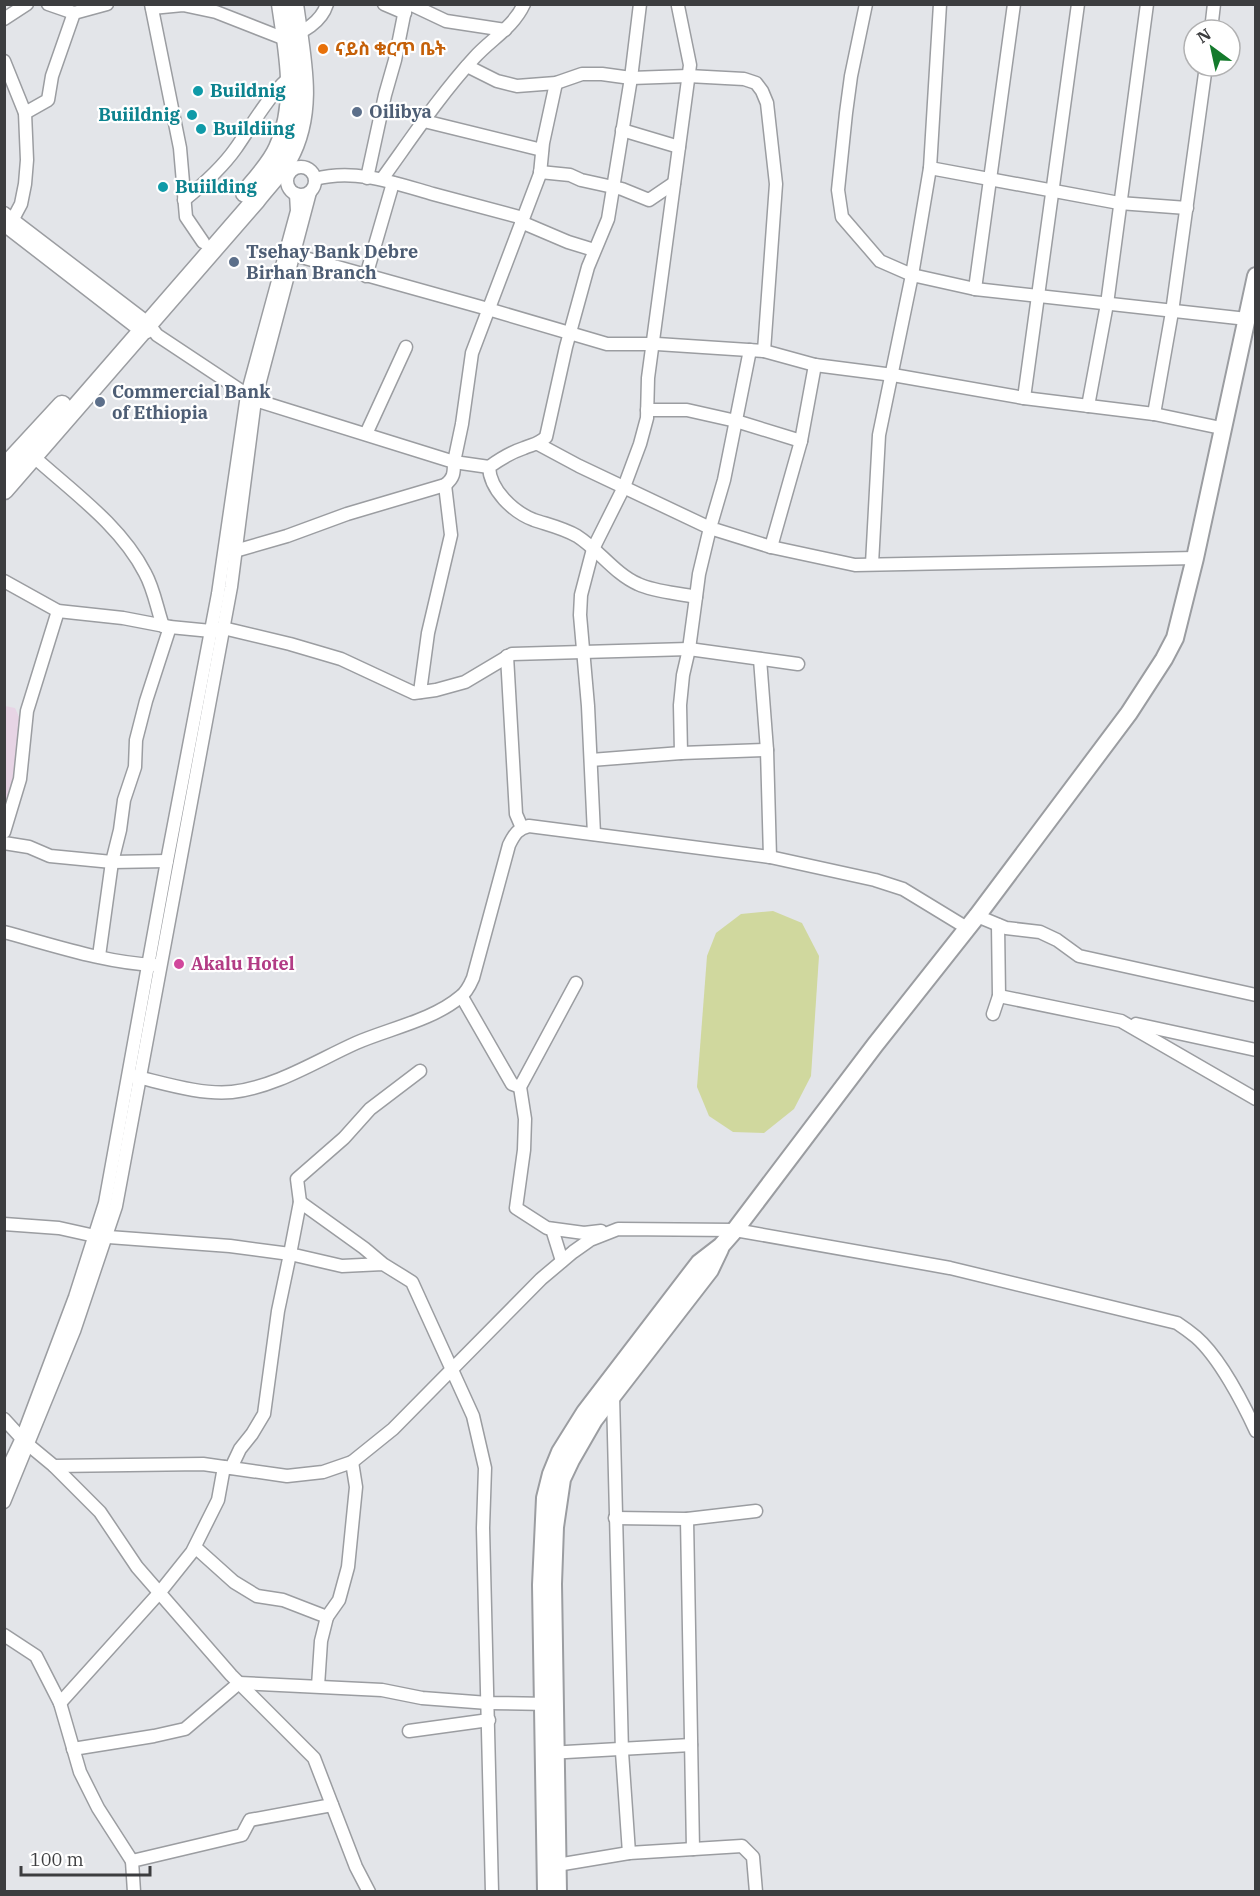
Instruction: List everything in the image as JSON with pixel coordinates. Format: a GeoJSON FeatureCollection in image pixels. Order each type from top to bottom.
{"type":"FeatureCollection","features":[{"type":"Feature","properties":{"kind":"highway"},"geometry":{"type":"LineString","coordinates":[[281,4],[292,36]]}},
{"type":"Feature","properties":{"kind":"highway"},"geometry":{"type":"LineString","coordinates":[[4,468],[144,326],[280,182],[290,158],[287,119],[297,73],[292,36],[294,4]]}},
{"type":"Feature","properties":{"kind":"highway"},"geometry":{"type":"LineString","coordinates":[[4,490],[144,326],[203,242],[280,182]]}},
{"type":"Feature","properties":{"kind":"main road"},"geometry":{"type":"LineString","coordinates":[[546,1892],[551,1865],[549,1704],[553,1584],[558,1500],[562,1479],[608,1392],[710,1270],[722,1246],[972,922],[1129,713],[1164,659],[1175,638],[1195,558],[1221,428],[1256,276]]}},
{"type":"Feature","properties":{"kind":"main road"},"geometry":{"type":"LineString","coordinates":[[551,1865],[558,1892]]}},
{"type":"Feature","properties":{"kind":"street"},"geometry":{"type":"LineString","coordinates":[[4,19],[27,4]]}},
{"type":"Feature","properties":{"kind":"street"},"geometry":{"type":"LineString","coordinates":[[48,4],[74,14],[107,4]]}},
{"type":"Feature","properties":{"kind":"street"},"geometry":{"type":"LineString","coordinates":[[203,242],[186,217],[180,148],[152,6],[183,5],[216,12],[292,36],[320,18],[327,4]]}},
{"type":"Feature","properties":{"kind":"street"},"geometry":{"type":"LineString","coordinates":[[384,4],[408,7],[446,21],[505,30]]}},
{"type":"Feature","properties":{"kind":"street"},"geometry":{"type":"LineString","coordinates":[[366,276],[387,181],[424,121],[467,66],[518,19],[524,4]]}},
{"type":"Feature","properties":{"kind":"street"},"geometry":{"type":"LineString","coordinates":[[4,61],[25,113],[27,160],[21,204],[7,219],[104,291],[144,326],[251,397],[454,462],[489,467],[524,448],[538,444],[546,437],[594,250],[608,219],[631,78],[640,4]]}},
{"type":"Feature","properties":{"kind":"street"},"geometry":{"type":"LineString","coordinates":[[866,4],[851,76],[838,190],[842,217],[880,261],[912,275],[975,289],[1247,319]]}},
{"type":"Feature","properties":{"kind":"street"},"geometry":{"type":"LineString","coordinates":[[872,564],[879,435],[912,275],[930,168],[940,4]]}},
{"type":"Feature","properties":{"kind":"street"},"geometry":{"type":"LineString","coordinates":[[975,289],[1014,4]]}},
{"type":"Feature","properties":{"kind":"street"},"geometry":{"type":"LineString","coordinates":[[1024,398],[1078,4]]}},
{"type":"Feature","properties":{"kind":"street"},"geometry":{"type":"LineString","coordinates":[[1088,406],[1107,304],[1147,4]]}},
{"type":"Feature","properties":{"kind":"street"},"geometry":{"type":"LineString","coordinates":[[594,834],[580,615],[581,595],[593,549],[624,487],[647,418],[652,344],[690,65],[678,6]]}},
{"type":"Feature","properties":{"kind":"street"},"geometry":{"type":"LineString","coordinates":[[367,178],[385,95],[408,7]]}},
{"type":"Feature","properties":{"kind":"street"},"geometry":{"type":"LineString","coordinates":[[25,113],[48,100],[52,76],[74,14]]}},
{"type":"Feature","properties":{"kind":"street"},"geometry":{"type":"LineString","coordinates":[[467,66],[497,81],[517,86],[556,83],[582,74],[631,78],[688,76],[744,79],[756,83],[767,103],[777,184],[764,351]]}},
{"type":"Feature","properties":{"kind":"street"},"geometry":{"type":"LineString","coordinates":[[184,200],[219,170],[256,118],[297,73]]}},
{"type":"Feature","properties":{"kind":"street"},"geometry":{"type":"LineString","coordinates":[[1154,414],[1172,312],[1204,78]]}},
{"type":"Feature","properties":{"kind":"street"},"geometry":{"type":"LineString","coordinates":[[236,551],[287,536],[347,514],[445,485],[451,480],[454,473],[472,353],[540,172],[542,150],[556,83]]}},
{"type":"Feature","properties":{"kind":"street"},"geometry":{"type":"LineString","coordinates":[[424,121],[542,150]]}},
{"type":"Feature","properties":{"kind":"street"},"geometry":{"type":"LineString","coordinates":[[622,130],[679,147]]}},
{"type":"Feature","properties":{"kind":"street"},"geometry":{"type":"LineString","coordinates":[[4,1502],[25,1442],[75,1331],[100,1236],[105,1203],[134,1076],[217,629],[227,537],[251,397],[290,254],[310,192],[315,184],[311,171],[290,158]]}},
{"type":"Feature","properties":{"kind":"street"},"geometry":{"type":"LineString","coordinates":[[280,182],[287,181],[291,172],[290,158]]}},
{"type":"Feature","properties":{"kind":"street"},"geometry":{"type":"LineString","coordinates":[[930,168],[1119,203],[1186,208]]}},
{"type":"Feature","properties":{"kind":"street"},"geometry":{"type":"LineString","coordinates":[[540,172],[612,186],[649,200],[674,183]]}},
{"type":"Feature","properties":{"kind":"street"},"geometry":{"type":"LineString","coordinates":[[315,179],[346,175],[387,181],[522,220],[568,242],[594,250]]}},
{"type":"Feature","properties":{"kind":"street"},"geometry":{"type":"LineString","coordinates":[[280,182],[302,195],[310,192]]}},
{"type":"Feature","properties":{"kind":"street"},"geometry":{"type":"LineString","coordinates":[[280,182],[297,211],[290,254]]}},
{"type":"Feature","properties":{"kind":"street"},"geometry":{"type":"LineString","coordinates":[[290,254],[608,344],[652,344],[764,351],[815,365],[892,375],[1024,398],[1154,414],[1221,428]]}},
{"type":"Feature","properties":{"kind":"street"},"geometry":{"type":"LineString","coordinates":[[366,434],[406,346]]}},
{"type":"Feature","properties":{"kind":"street"},"geometry":{"type":"LineString","coordinates":[[681,753],[680,705],[683,675],[689,649],[699,574],[724,480],[750,350]]}},
{"type":"Feature","properties":{"kind":"street"},"geometry":{"type":"LineString","coordinates":[[771,547],[801,441],[815,365]]}},
{"type":"Feature","properties":{"kind":"street"},"geometry":{"type":"LineString","coordinates":[[154,965],[167,861],[236,551],[251,397]]}},
{"type":"Feature","properties":{"kind":"street"},"geometry":{"type":"LineString","coordinates":[[647,410],[687,410],[736,421],[801,441]]}},
{"type":"Feature","properties":{"kind":"street"},"geometry":{"type":"LineString","coordinates":[[538,444],[710,528],[771,547],[855,565],[1195,558]]}},
{"type":"Feature","properties":{"kind":"street"},"geometry":{"type":"LineString","coordinates":[[34,457],[120,536],[146,574],[166,627],[138,730],[135,767],[124,800],[120,831],[112,862],[99,956]]}},
{"type":"Feature","properties":{"kind":"street"},"geometry":{"type":"LineString","coordinates":[[489,467],[490,477],[501,498],[532,519],[559,526],[578,537],[624,577],[640,585],[696,597]]}},
{"type":"Feature","properties":{"kind":"street"},"geometry":{"type":"LineString","coordinates":[[420,692],[428,633],[451,535],[445,485]]}},
{"type":"Feature","properties":{"kind":"street"},"geometry":{"type":"LineString","coordinates":[[4,581],[58,611],[123,618],[166,627],[217,629],[341,658],[414,693],[465,682],[512,654],[689,649],[798,664]]}},
{"type":"Feature","properties":{"kind":"street"},"geometry":{"type":"LineString","coordinates":[[4,832],[20,779],[27,711],[58,611]]}},
{"type":"Feature","properties":{"kind":"street"},"geometry":{"type":"LineString","coordinates":[[507,656],[516,814],[522,828]]}},
{"type":"Feature","properties":{"kind":"street"},"geometry":{"type":"LineString","coordinates":[[760,659],[767,750],[770,857]]}},
{"type":"Feature","properties":{"kind":"street"},"geometry":{"type":"LineString","coordinates":[[591,760],[681,753],[767,750]]}},
{"type":"Feature","properties":{"kind":"street"},"geometry":{"type":"LineString","coordinates":[[134,1076],[205,1091],[231,1092],[254,1088],[274,1082],[357,1043],[432,1014],[462,997],[473,978],[509,845],[514,834],[529,826],[770,857],[875,880],[903,889],[972,922],[1040,933],[1057,940],[1079,956],[1256,995]]}},
{"type":"Feature","properties":{"kind":"street"},"geometry":{"type":"LineString","coordinates":[[4,843],[29,847],[50,856],[112,862],[167,861]]}},
{"type":"Feature","properties":{"kind":"street"},"geometry":{"type":"LineString","coordinates":[[993,1014],[999,996],[998,925]]}},
{"type":"Feature","properties":{"kind":"street"},"geometry":{"type":"LineString","coordinates":[[4,932],[99,956],[154,965]]}},
{"type":"Feature","properties":{"kind":"street"},"geometry":{"type":"LineString","coordinates":[[576,983],[520,1087],[525,1119],[524,1150],[516,1208],[546,1228],[584,1233],[618,1229],[735,1230],[950,1268],[1177,1323],[1197,1338],[1216,1360],[1256,1431]]}},
{"type":"Feature","properties":{"kind":"street"},"geometry":{"type":"LineString","coordinates":[[999,996],[1256,1050]]}},
{"type":"Feature","properties":{"kind":"street"},"geometry":{"type":"LineString","coordinates":[[462,997],[512,1084],[520,1087]]}},
{"type":"Feature","properties":{"kind":"street"},"geometry":{"type":"LineString","coordinates":[[1121,1021],[1256,1099]]}},
{"type":"Feature","properties":{"kind":"street"},"geometry":{"type":"LineString","coordinates":[[60,1703],[160,1592],[195,1546],[218,1500],[228,1468],[264,1414],[278,1311],[300,1202],[297,1179],[344,1138],[370,1109],[420,1071]]}},
{"type":"Feature","properties":{"kind":"street"},"geometry":{"type":"LineString","coordinates":[[300,1202],[383,1264],[412,1282],[473,1416],[485,1468],[483,1528],[492,1892]]}},
{"type":"Feature","properties":{"kind":"street"},"geometry":{"type":"LineString","coordinates":[[4,1224],[59,1228],[100,1236],[230,1246],[290,1254],[342,1266],[383,1264]]}},
{"type":"Feature","properties":{"kind":"street"},"geometry":{"type":"LineString","coordinates":[[552,1229],[562,1261]]}},
{"type":"Feature","properties":{"kind":"street"},"geometry":{"type":"LineString","coordinates":[[54,1466],[203,1464],[287,1476],[322,1472],[352,1462],[393,1429],[541,1279],[590,1240],[618,1229]]}},
{"type":"Feature","properties":{"kind":"street"},"geometry":{"type":"LineString","coordinates":[[608,1392],[615,1518],[622,1747],[629,1853]]}},
{"type":"Feature","properties":{"kind":"street"},"geometry":{"type":"LineString","coordinates":[[4,1419],[25,1442],[54,1466],[100,1512],[137,1567],[239,1683],[314,1758],[356,1867],[369,1892]]}},
{"type":"Feature","properties":{"kind":"street"},"geometry":{"type":"LineString","coordinates":[[4,1476],[25,1442]]}},
{"type":"Feature","properties":{"kind":"street"},"geometry":{"type":"LineString","coordinates":[[318,1686],[321,1641],[327,1617],[339,1600],[348,1567],[356,1487],[352,1462]]}},
{"type":"Feature","properties":{"kind":"street"},"geometry":{"type":"LineString","coordinates":[[615,1518],[687,1519],[756,1511]]}},
{"type":"Feature","properties":{"kind":"street"},"geometry":{"type":"LineString","coordinates":[[687,1519],[693,1849]]}},
{"type":"Feature","properties":{"kind":"street"},"geometry":{"type":"LineString","coordinates":[[195,1546],[234,1582],[257,1596],[284,1600],[327,1617]]}},
{"type":"Feature","properties":{"kind":"street"},"geometry":{"type":"LineString","coordinates":[[4,1635],[36,1656],[60,1703],[80,1772],[98,1808],[132,1861],[134,1892]]}},
{"type":"Feature","properties":{"kind":"street"},"geometry":{"type":"LineString","coordinates":[[73,1749],[185,1729],[239,1683],[382,1690],[422,1698],[488,1703],[549,1704]]}},
{"type":"Feature","properties":{"kind":"street"},"geometry":{"type":"LineString","coordinates":[[409,1731],[489,1720]]}},
{"type":"Feature","properties":{"kind":"street"},"geometry":{"type":"LineString","coordinates":[[550,1753],[622,1747],[691,1745]]}},
{"type":"Feature","properties":{"kind":"street"},"geometry":{"type":"LineString","coordinates":[[132,1861],[242,1834],[250,1820],[332,1805]]}},
{"type":"Feature","properties":{"kind":"street"},"geometry":{"type":"LineString","coordinates":[[551,1865],[629,1853],[742,1846],[753,1857],[756,1892]]}},
{"type":"Feature","properties":{"kind":"shaded area"},"geometry":{"type":"Polygon","coordinates":[[[5,706],[15,708],[21,721],[18,755],[5,812],[5,706]]]}},
{"type":"Feature","properties":{"kind":"green space"},"geometry":{"type":"Polygon","coordinates":[[[773,911],[802,923],[819,956],[811,1076],[794,1109],[764,1133],[733,1132],[709,1116],[697,1087],[707,956],[716,933],[741,914],[773,911]]]}},
{"type":"Feature","properties":{"kind":"place","name":"ናይስ ቁርጥ ቤት"},"geometry":{"type":"Point","coordinates":[323,49]}},
{"type":"Feature","properties":{"kind":"place","name":"Buildnig"},"geometry":{"type":"Point","coordinates":[198,91]}},
{"type":"Feature","properties":{"kind":"place","name":"Oilibya"},"geometry":{"type":"Point","coordinates":[357,112]}},
{"type":"Feature","properties":{"kind":"place","name":"Buiildnig"},"geometry":{"type":"Point","coordinates":[192,115]}},
{"type":"Feature","properties":{"kind":"place","name":"Buildiing"},"geometry":{"type":"Point","coordinates":[201,129]}},
{"type":"Feature","properties":{"kind":"place","name":"Buiilding"},"geometry":{"type":"Point","coordinates":[163,187]}},
{"type":"Feature","properties":{"kind":"place","name":"Tsehay Bank Debre Birhan Branch"},"geometry":{"type":"Point","coordinates":[234,262]}},
{"type":"Feature","properties":{"kind":"place","name":"Commercial Bank of Ethiopia"},"geometry":{"type":"Point","coordinates":[100,402]}},
{"type":"Feature","properties":{"kind":"place","name":"Akalu Hotel"},"geometry":{"type":"Point","coordinates":[179,964]}}]}
